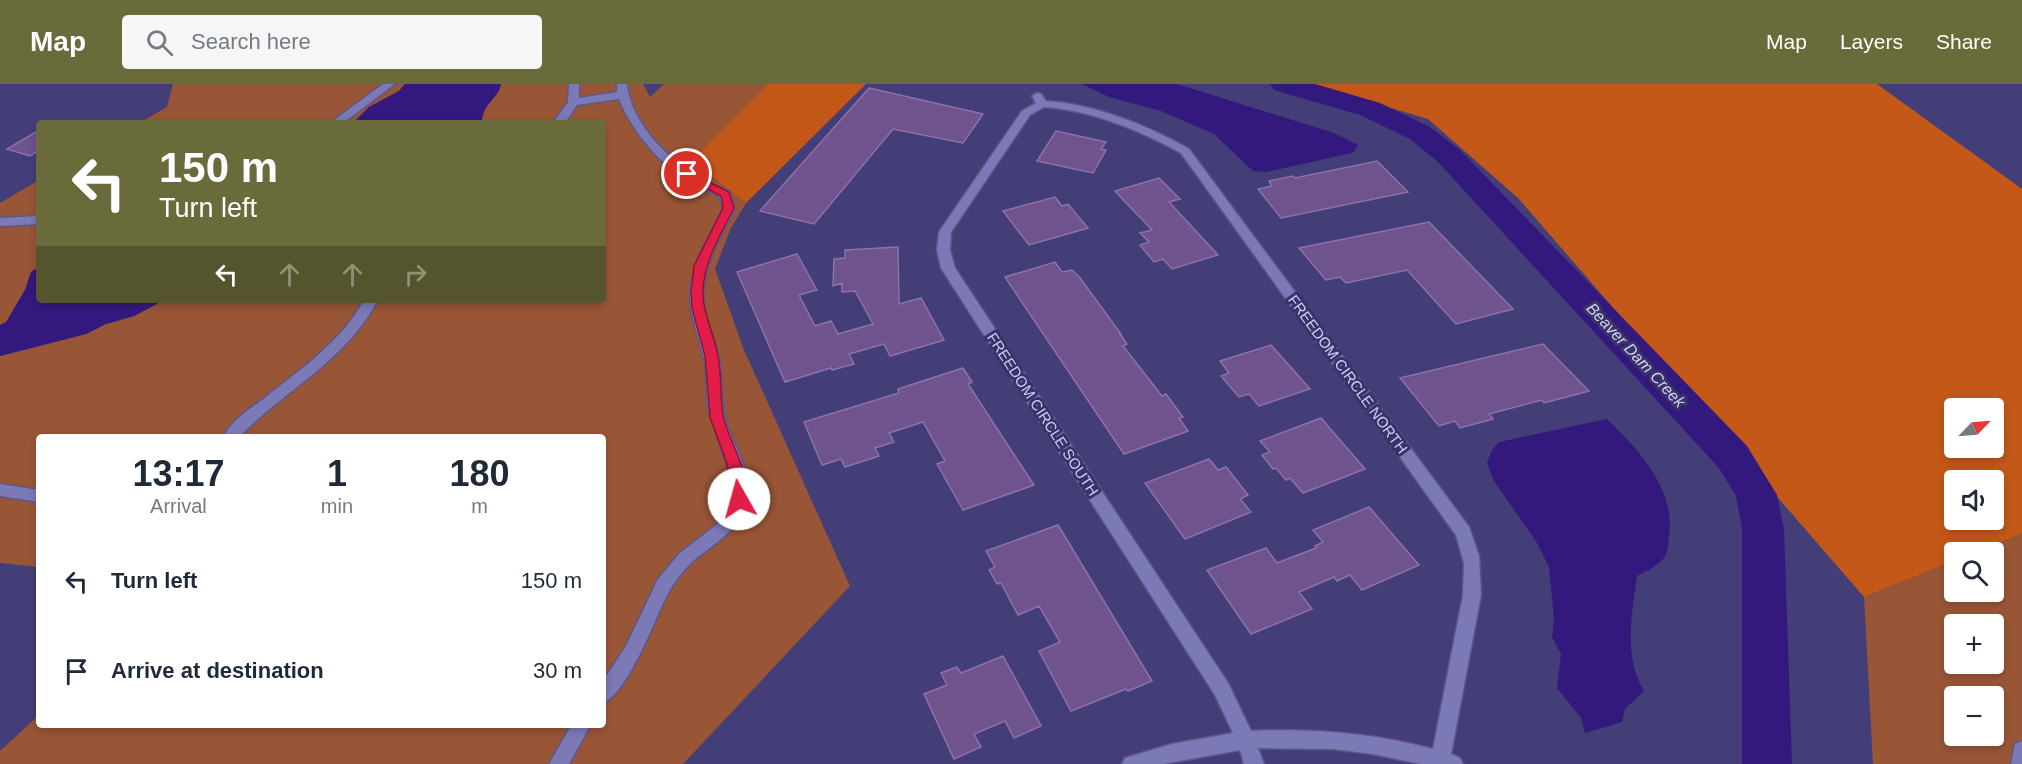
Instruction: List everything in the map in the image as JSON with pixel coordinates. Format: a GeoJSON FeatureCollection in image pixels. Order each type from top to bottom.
{"type":"FeatureCollection","features":[{"type":"Feature","properties":{"kind":"street"},"geometry":{"type":"LineString","coordinates":[[340,120],[390,84]]}},
{"type":"Feature","properties":{"kind":"street"},"geometry":{"type":"LineString","coordinates":[[561,120],[573,102],[574,84]]}},
{"type":"Feature","properties":{"kind":"street"},"geometry":{"type":"LineString","coordinates":[[573,102],[622,89],[646,138],[687,174],[727,197],[729,208],[700,266],[697,292],[698,309],[712,356],[717,417],[734,464],[739,485],[739,499],[735,511],[723,529],[689,555],[668,578],[621,672],[606,691]]}},
{"type":"Feature","properties":{"kind":"street","name":"FREEDOM CIRCLE SOUTH"},"geometry":{"type":"LineString","coordinates":[[1040,100],[1026,113],[945,232],[942,243],[944,255],[954,277],[1222,690],[1245,738],[1254,764]]}},
{"type":"Feature","properties":{"kind":"street","name":"FREEDOM CIRCLE NORTH"},"geometry":{"type":"LineString","coordinates":[[1040,100],[1068,106],[1150,133],[1185,151],[1464,532],[1474,567],[1472,595],[1447,762]]}},
{"type":"Feature","properties":{"kind":"street"},"geometry":{"type":"LineString","coordinates":[[0,222],[36,220]]}},
{"type":"Feature","properties":{"kind":"street"},"geometry":{"type":"LineString","coordinates":[[233,434],[255,411],[307,372],[342,341],[357,324],[369,303]]}},
{"type":"Feature","properties":{"kind":"street"},"geometry":{"type":"LineString","coordinates":[[0,490],[36,496]]}},
{"type":"Feature","properties":{"kind":"street"},"geometry":{"type":"LineString","coordinates":[[559,764],[580,728]]}},
{"type":"Feature","properties":{"kind":"street"},"geometry":{"type":"LineString","coordinates":[[1132,764],[1186,748],[1245,738],[1284,736],[1375,746],[1447,762]]}},
{"type":"Feature","properties":{"kind":"street"},"geometry":{"type":"LineString","coordinates":[[2021,764],[2022,750]]}},
{"type":"Feature","properties":{"kind":"shaded area"},"geometry":{"type":"Polygon","coordinates":[[[173,84],[405,84],[399,91],[369,107],[356,120],[144,120],[167,107],[173,84]]]}},
{"type":"Feature","properties":{"kind":"shaded area"},"geometry":{"type":"Polygon","coordinates":[[[405,84],[501,84],[497,94],[487,106],[482,120],[356,120],[369,107],[399,91],[405,84]]]}},
{"type":"Feature","properties":{"kind":"shaded area"},"geometry":{"type":"Polygon","coordinates":[[[501,84],[643,84],[650,97],[664,84],[768,84],[691,161],[746,203],[731,228],[715,269],[744,350],[850,586],[683,764],[0,764],[0,751],[36,718],[36,728],[606,728],[606,434],[36,434],[36,567],[0,563],[0,356],[86,334],[106,324],[134,316],[158,303],[606,303],[606,120],[482,120],[487,106],[501,84]]]}},
{"type":"Feature","properties":{"kind":"shaded area"},"geometry":{"type":"Polygon","coordinates":[[[768,84],[866,84],[746,203],[691,161],[768,84]]]}},
{"type":"Feature","properties":{"kind":"shaded area"},"geometry":{"type":"Polygon","coordinates":[[[1082,84],[1177,84],[1334,133],[1358,145],[1354,152],[1347,154],[1267,172],[1253,171],[1214,134],[1161,111],[1109,97],[1082,84]]]}},
{"type":"Feature","properties":{"kind":"shaded area"},"geometry":{"type":"Polygon","coordinates":[[[1310,84],[1877,84],[2022,189],[2022,534],[2002,542],[1944,542],[1944,565],[1864,597],[1518,198],[1428,119],[1310,84]]]}},
{"type":"Feature","properties":{"kind":"shaded area"},"geometry":{"type":"Polygon","coordinates":[[[36,182],[36,269],[31,272],[25,290],[6,323],[0,325],[0,203],[36,182]]]}},
{"type":"Feature","properties":{"kind":"shaded area"},"geometry":{"type":"Polygon","coordinates":[[[36,269],[36,303],[158,303],[134,316],[106,324],[86,334],[0,356],[0,325],[6,322],[25,290],[31,272],[36,269]]]}},
{"type":"Feature","properties":{"kind":"shaded area"},"geometry":{"type":"Polygon","coordinates":[[[1607,419],[1631,443],[1661,486],[1670,519],[1669,536],[1664,558],[1637,576],[1631,620],[1631,649],[1637,678],[1644,691],[1625,709],[1622,722],[1585,733],[1581,718],[1557,688],[1561,654],[1552,637],[1554,619],[1549,567],[1537,543],[1494,481],[1487,463],[1492,450],[1499,442],[1607,419]]]}},
{"type":"Feature","properties":{"kind":"shaded area"},"geometry":{"type":"Polygon","coordinates":[[[2022,534],[2022,764],[1873,764],[1864,597],[1944,565],[1944,602],[2004,602],[2004,542],[2002,542],[2022,534]]]}},
{"type":"Feature","properties":{"kind":"building"},"geometry":{"type":"Polygon","coordinates":[[[869,88],[983,114],[963,143],[893,129],[814,224],[760,211],[869,88]]]}},
{"type":"Feature","properties":{"kind":"building"},"geometry":{"type":"Polygon","coordinates":[[[1056,131],[1106,142],[1101,149],[1106,150],[1093,173],[1037,161],[1056,131]]]}},
{"type":"Feature","properties":{"kind":"building"},"geometry":{"type":"Polygon","coordinates":[[[36,132],[36,152],[30,156],[7,149],[36,132]]]}},
{"type":"Feature","properties":{"kind":"building"},"geometry":{"type":"Polygon","coordinates":[[[1377,161],[1408,192],[1281,218],[1258,189],[1272,186],[1269,181],[1377,161]]]}},
{"type":"Feature","properties":{"kind":"building"},"geometry":{"type":"Polygon","coordinates":[[[1159,178],[1180,199],[1169,202],[1218,255],[1172,269],[1163,259],[1154,262],[1140,245],[1149,242],[1140,233],[1152,230],[1115,191],[1159,178]]]}},
{"type":"Feature","properties":{"kind":"building"},"geometry":{"type":"Polygon","coordinates":[[[1055,197],[1062,206],[1068,204],[1088,228],[1029,245],[1003,211],[1055,197]]]}},
{"type":"Feature","properties":{"kind":"building"},"geometry":{"type":"Polygon","coordinates":[[[1429,222],[1513,309],[1456,324],[1407,270],[1346,283],[1340,277],[1326,280],[1299,248],[1429,222]]]}},
{"type":"Feature","properties":{"kind":"building"},"geometry":{"type":"Polygon","coordinates":[[[898,247],[899,304],[921,298],[944,340],[890,356],[884,344],[849,354],[854,364],[832,370],[831,368],[785,382],[737,272],[797,254],[817,290],[799,295],[815,326],[831,321],[838,334],[873,324],[855,291],[842,292],[842,283],[833,286],[834,259],[845,258],[845,250],[898,247]]]}},
{"type":"Feature","properties":{"kind":"building"},"geometry":{"type":"Polygon","coordinates":[[[1055,262],[1062,272],[1072,270],[1080,278],[1121,334],[1127,344],[1123,346],[1162,396],[1166,394],[1183,417],[1179,418],[1188,431],[1124,454],[1005,277],[1055,262]]]}},
{"type":"Feature","properties":{"kind":"building"},"geometry":{"type":"Polygon","coordinates":[[[1543,344],[1589,391],[1489,414],[1493,419],[1460,428],[1455,421],[1439,426],[1400,378],[1543,344]]]}},
{"type":"Feature","properties":{"kind":"building"},"geometry":{"type":"Polygon","coordinates":[[[1271,345],[1310,389],[1259,406],[1249,394],[1239,397],[1221,376],[1229,373],[1220,361],[1271,345]]]}},
{"type":"Feature","properties":{"kind":"building"},"geometry":{"type":"Polygon","coordinates":[[[963,368],[972,382],[968,384],[1034,485],[963,510],[937,464],[945,461],[923,422],[889,433],[894,442],[875,448],[879,456],[845,467],[841,459],[822,465],[804,422],[899,393],[898,389],[963,368]]]}},
{"type":"Feature","properties":{"kind":"building"},"geometry":{"type":"Polygon","coordinates":[[[1321,418],[1365,469],[1303,493],[1290,478],[1286,480],[1276,468],[1273,469],[1262,455],[1270,452],[1260,441],[1321,418]]]}},
{"type":"Feature","properties":{"kind":"building"},"geometry":{"type":"Polygon","coordinates":[[[1209,459],[1218,470],[1226,467],[1238,482],[1248,495],[1240,499],[1251,512],[1185,539],[1145,483],[1209,459]]]}},
{"type":"Feature","properties":{"kind":"building"},"geometry":{"type":"Polygon","coordinates":[[[1369,507],[1419,565],[1362,590],[1350,575],[1337,581],[1334,577],[1299,592],[1312,609],[1251,634],[1207,570],[1266,548],[1277,563],[1316,548],[1315,546],[1323,542],[1313,530],[1369,507]]]}},
{"type":"Feature","properties":{"kind":"building"},"geometry":{"type":"Polygon","coordinates":[[[1058,525],[1152,681],[1071,711],[1039,651],[1060,642],[1039,606],[1018,615],[1001,583],[997,584],[989,570],[995,567],[986,551],[1058,525]]]}},
{"type":"Feature","properties":{"kind":"building"},"geometry":{"type":"Polygon","coordinates":[[[1003,656],[1041,726],[1014,738],[1005,721],[974,734],[981,747],[954,759],[924,694],[947,685],[941,673],[957,667],[961,673],[1003,656]]]}},
{"type":"Feature","properties":{"kind":"waterway","name":"Beaver Dam Creek"},"geometry":{"type":"LineString","coordinates":[[1284,84],[1370,109],[1420,133],[1449,156],[1733,457],[1756,495],[1763,529],[1767,764]]}},
{"type":"Feature","properties":{"kind":"route"},"geometry":{"type":"LineString","coordinates":[[687,174],[725,194],[729,202],[725,217],[714,234],[700,266],[697,292],[698,309],[712,356],[712,384],[717,417],[734,464],[739,485],[739,499]]}}]}
